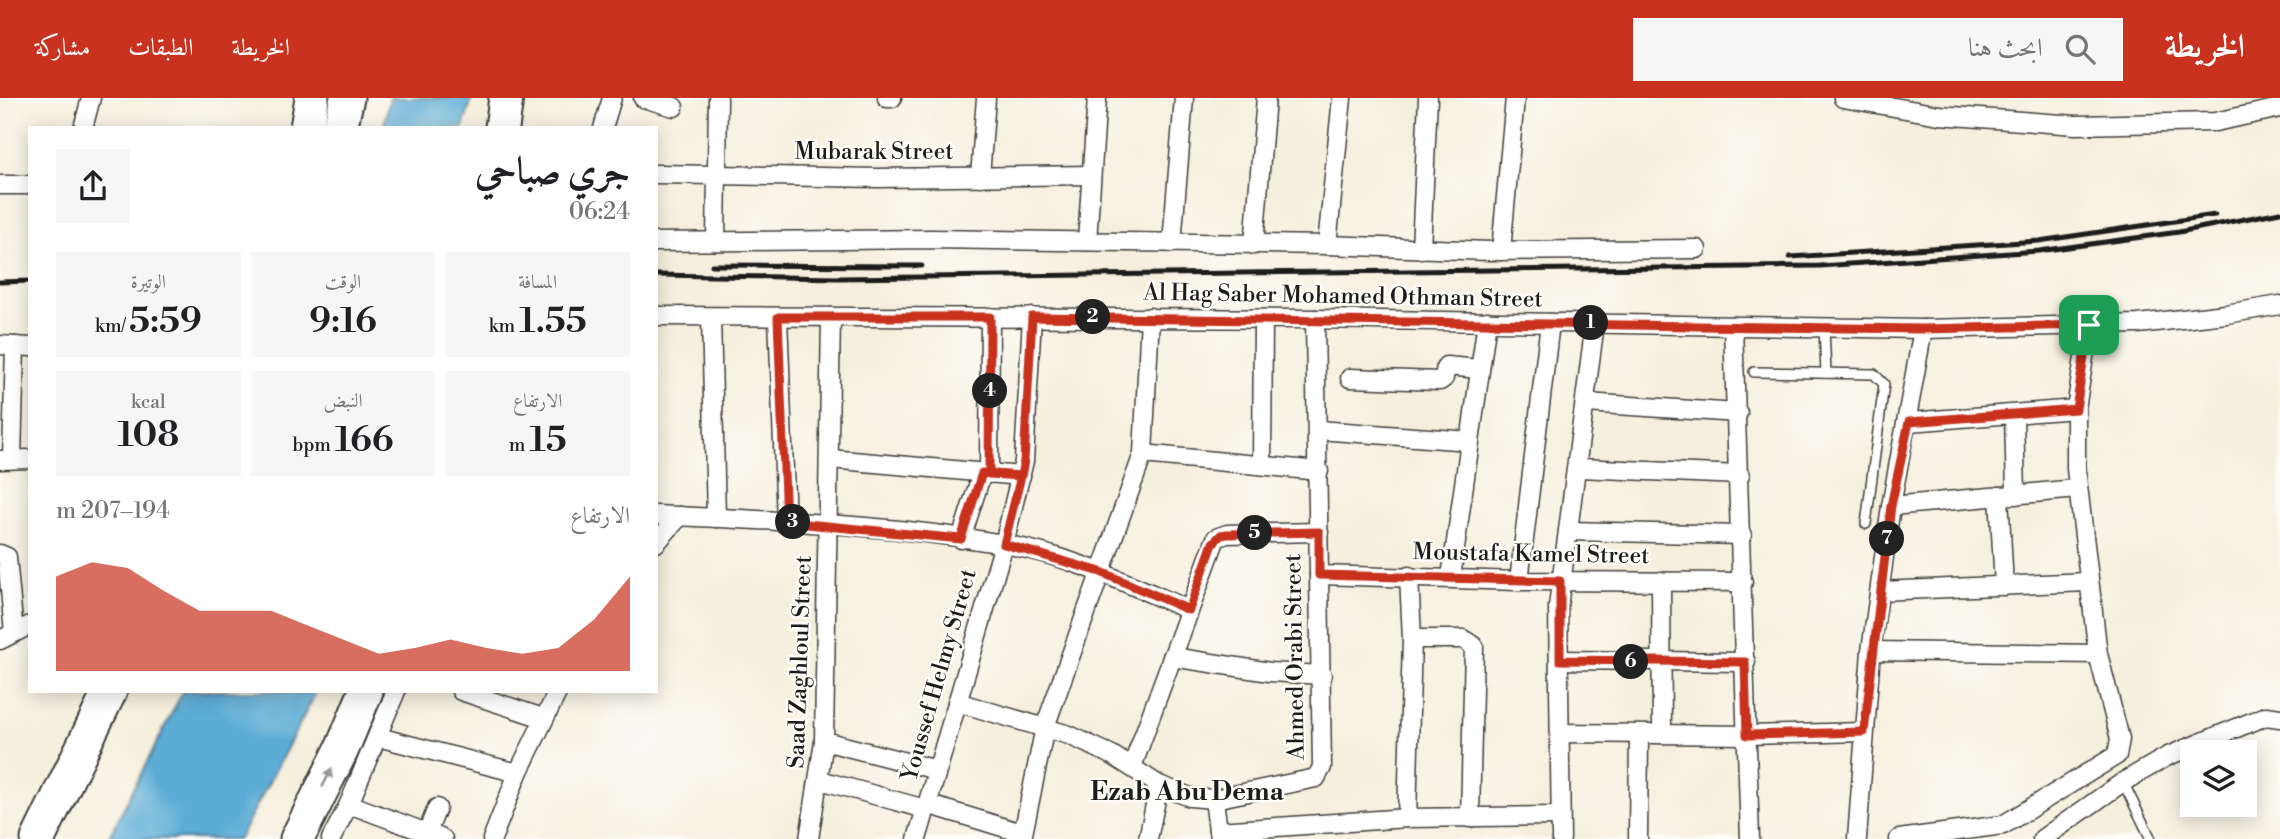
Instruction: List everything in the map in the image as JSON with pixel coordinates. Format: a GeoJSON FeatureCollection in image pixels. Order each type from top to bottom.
{"type":"FeatureCollection","features":[{"type":"Feature","properties":{"kind":"highway"},"geometry":{"type":"LineString","coordinates":[[307,126],[312,98]]}},
{"type":"Feature","properties":{"kind":"highway"},"geometry":{"type":"LineString","coordinates":[[340,126],[347,98]]}},
{"type":"Feature","properties":{"kind":"highway"},"geometry":{"type":"LineString","coordinates":[[502,126],[506,98]]}},
{"type":"Feature","properties":{"kind":"highway"},"geometry":{"type":"LineString","coordinates":[[16,839],[86,693]]}},
{"type":"Feature","properties":{"kind":"highway"},"geometry":{"type":"LineString","coordinates":[[38,839],[109,693]]}},
{"type":"Feature","properties":{"kind":"highway"},"geometry":{"type":"LineString","coordinates":[[297,839],[342,749],[365,693]]}},
{"type":"Feature","properties":{"kind":"street"},"geometry":{"type":"LineString","coordinates":[[84,126],[91,98]]}},
{"type":"Feature","properties":{"kind":"street"},"geometry":{"type":"LineString","coordinates":[[514,126],[520,98]]}},
{"type":"Feature","properties":{"kind":"street"},"geometry":{"type":"LineString","coordinates":[[604,126],[612,98]]}},
{"type":"Feature","properties":{"kind":"street"},"geometry":{"type":"LineString","coordinates":[[643,98],[674,107]]}},
{"type":"Feature","properties":{"kind":"street"},"geometry":{"type":"LineString","coordinates":[[716,242],[718,98]]}},
{"type":"Feature","properties":{"kind":"street"},"geometry":{"type":"LineString","coordinates":[[980,177],[986,98]]}},
{"type":"Feature","properties":{"kind":"street"},"geometry":{"type":"LineString","coordinates":[[1087,241],[1097,98]]}},
{"type":"Feature","properties":{"kind":"street"},"geometry":{"type":"LineString","coordinates":[[1172,243],[1184,98]]}},
{"type":"Feature","properties":{"kind":"street"},"geometry":{"type":"LineString","coordinates":[[1254,245],[1266,98]]}},
{"type":"Feature","properties":{"kind":"street"},"geometry":{"type":"LineString","coordinates":[[1327,245],[1342,98]]}},
{"type":"Feature","properties":{"kind":"street"},"geometry":{"type":"LineString","coordinates":[[1420,249],[1428,98]]}},
{"type":"Feature","properties":{"kind":"street"},"geometry":{"type":"LineString","coordinates":[[1501,251],[1515,98]]}},
{"type":"Feature","properties":{"kind":"street"},"geometry":{"type":"LineString","coordinates":[[1843,98],[1939,114],[2076,125],[2214,122],[2280,108]]}},
{"type":"Feature","properties":{"kind":"street","name":"Mubarak Street"},"geometry":{"type":"LineString","coordinates":[[658,174],[980,177],[1091,175]]}},
{"type":"Feature","properties":{"kind":"street"},"geometry":{"type":"LineString","coordinates":[[0,185],[28,185]]}},
{"type":"Feature","properties":{"kind":"street","name":"Al Hag Saber Mohamed Othman Street"},"geometry":{"type":"LineString","coordinates":[[658,242],[1087,241],[1501,251],[1697,249]]}},
{"type":"Feature","properties":{"kind":"street","name":"Al Hag Saber Mohamed Othman Street"},"geometry":{"type":"LineString","coordinates":[[658,316],[1263,318],[1923,329],[2182,320],[2280,304]]}},
{"type":"Feature","properties":{"kind":"street"},"geometry":{"type":"LineString","coordinates":[[711,317],[716,518]]}},
{"type":"Feature","properties":{"kind":"street"},"geometry":{"type":"LineString","coordinates":[[778,317],[786,522]]}},
{"type":"Feature","properties":{"kind":"street","name":"Saad Zaghloul Street"},"geometry":{"type":"LineString","coordinates":[[809,839],[824,741],[830,524],[831,317]]}},
{"type":"Feature","properties":{"kind":"street"},"geometry":{"type":"LineString","coordinates":[[961,539],[985,473],[990,317]]}},
{"type":"Feature","properties":{"kind":"street","name":"Youssef Helmy Street"},"geometry":{"type":"LineString","coordinates":[[916,839],[1004,544],[1021,476],[1032,317]]}},
{"type":"Feature","properties":{"kind":"street"},"geometry":{"type":"LineString","coordinates":[[820,780],[926,807],[981,830],[1021,836],[1045,727],[1143,454],[1150,317]]}},
{"type":"Feature","properties":{"kind":"street"},"geometry":{"type":"LineString","coordinates":[[1262,465],[1263,318]]}},
{"type":"Feature","properties":{"kind":"street","name":"Ahmed Orabi Street"},"geometry":{"type":"LineString","coordinates":[[957,702],[1045,727],[1091,744],[1178,794],[1214,799],[1312,780],[1319,775],[1322,767],[1322,675],[1315,319]]}},
{"type":"Feature","properties":{"kind":"street"},"geometry":{"type":"LineString","coordinates":[[1451,577],[1487,321]]}},
{"type":"Feature","properties":{"kind":"street"},"geometry":{"type":"LineString","coordinates":[[1519,581],[1550,323]]}},
{"type":"Feature","properties":{"kind":"street"},"geometry":{"type":"LineString","coordinates":[[1560,839],[1560,581],[1578,468],[1595,323]]}},
{"type":"Feature","properties":{"kind":"street"},"geometry":{"type":"LineString","coordinates":[[1899,839],[2003,825],[2117,755],[2120,740],[2098,654],[2077,489],[2076,409],[2089,325]]}},
{"type":"Feature","properties":{"kind":"street"},"geometry":{"type":"LineString","coordinates":[[1733,326],[1738,413],[1750,839]]}},
{"type":"Feature","properties":{"kind":"street"},"geometry":{"type":"LineString","coordinates":[[1857,839],[1871,651],[1891,506],[1909,422],[1923,329]]}},
{"type":"Feature","properties":{"kind":"street"},"geometry":{"type":"LineString","coordinates":[[14,459],[15,346]]}},
{"type":"Feature","properties":{"kind":"street"},"geometry":{"type":"LineString","coordinates":[[1350,378],[1440,381],[1445,377],[1446,366],[1480,369]]}},
{"type":"Feature","properties":{"kind":"street"},"geometry":{"type":"LineString","coordinates":[[1586,403],[1738,413]]}},
{"type":"Feature","properties":{"kind":"street"},"geometry":{"type":"LineString","coordinates":[[1909,422],[2076,409]]}},
{"type":"Feature","properties":{"kind":"street"},"geometry":{"type":"LineString","coordinates":[[2004,586],[2007,496],[2014,415]]}},
{"type":"Feature","properties":{"kind":"street"},"geometry":{"type":"LineString","coordinates":[[1318,430],[1470,441]]}},
{"type":"Feature","properties":{"kind":"street"},"geometry":{"type":"LineString","coordinates":[[1143,454],[1319,471]]}},
{"type":"Feature","properties":{"kind":"street"},"geometry":{"type":"LineString","coordinates":[[830,459],[1021,476]]}},
{"type":"Feature","properties":{"kind":"street"},"geometry":{"type":"LineString","coordinates":[[1578,468],[1740,475]]}},
{"type":"Feature","properties":{"kind":"street"},"geometry":{"type":"LineString","coordinates":[[1891,506],[2077,489]]}},
{"type":"Feature","properties":{"kind":"street"},"geometry":{"type":"LineString","coordinates":[[658,515],[830,524],[1004,544],[1101,572],[1189,610]]}},
{"type":"Feature","properties":{"kind":"street"},"geometry":{"type":"LineString","coordinates":[[658,541],[680,516]]}},
{"type":"Feature","properties":{"kind":"street"},"geometry":{"type":"LineString","coordinates":[[1568,531],[1742,535]]}},
{"type":"Feature","properties":{"kind":"street"},"geometry":{"type":"LineString","coordinates":[[1132,767],[1213,543],[1221,535],[1319,532]]}},
{"type":"Feature","properties":{"kind":"street"},"geometry":{"type":"LineString","coordinates":[[0,554],[8,557],[14,633]]}},
{"type":"Feature","properties":{"kind":"street","name":"Moustafa Kamel Street"},"geometry":{"type":"LineString","coordinates":[[1319,575],[1519,581],[1743,582]]}},
{"type":"Feature","properties":{"kind":"street"},"geometry":{"type":"LineString","coordinates":[[1407,818],[1412,639],[1409,576]]}},
{"type":"Feature","properties":{"kind":"street"},"geometry":{"type":"LineString","coordinates":[[1661,581],[1662,734]]}},
{"type":"Feature","properties":{"kind":"street"},"geometry":{"type":"LineString","coordinates":[[1880,591],[2087,582]]}},
{"type":"Feature","properties":{"kind":"street"},"geometry":{"type":"LineString","coordinates":[[1412,639],[1463,639],[1472,642],[1474,646],[1470,818]]}},
{"type":"Feature","properties":{"kind":"street"},"geometry":{"type":"LineString","coordinates":[[1871,651],[2098,654]]}},
{"type":"Feature","properties":{"kind":"street"},"geometry":{"type":"LineString","coordinates":[[1172,657],[1270,673],[1322,675]]}},
{"type":"Feature","properties":{"kind":"street"},"geometry":{"type":"LineString","coordinates":[[1560,660],[1745,662]]}},
{"type":"Feature","properties":{"kind":"street"},"geometry":{"type":"LineString","coordinates":[[331,839],[349,804],[395,693]]}},
{"type":"Feature","properties":{"kind":"street"},"geometry":{"type":"LineString","coordinates":[[467,693],[543,718]]}},
{"type":"Feature","properties":{"kind":"street"},"geometry":{"type":"LineString","coordinates":[[492,839],[518,773],[557,693]]}},
{"type":"Feature","properties":{"kind":"street"},"geometry":{"type":"LineString","coordinates":[[2042,839],[2123,782],[2180,751],[2266,716],[2280,718]]}},
{"type":"Feature","properties":{"kind":"street"},"geometry":{"type":"LineString","coordinates":[[1561,733],[1747,735],[1864,732]]}},
{"type":"Feature","properties":{"kind":"street"},"geometry":{"type":"LineString","coordinates":[[1638,839],[1639,734]]}},
{"type":"Feature","properties":{"kind":"street"},"geometry":{"type":"LineString","coordinates":[[378,737],[518,773]]}},
{"type":"Feature","properties":{"kind":"street"},"geometry":{"type":"LineString","coordinates":[[824,741],[937,770]]}},
{"type":"Feature","properties":{"kind":"street"},"geometry":{"type":"LineString","coordinates":[[1148,839],[1159,785]]}},
{"type":"Feature","properties":{"kind":"street"},"geometry":{"type":"LineString","coordinates":[[1214,799],[1218,835],[1407,818],[1560,816]]}},
{"type":"Feature","properties":{"kind":"street"},"geometry":{"type":"LineString","coordinates":[[349,804],[435,836],[437,808]]}},
{"type":"Feature","properties":{"kind":"lane"},"geometry":{"type":"LineString","coordinates":[[1824,328],[1826,373]]}},
{"type":"Feature","properties":{"kind":"lane"},"geometry":{"type":"LineString","coordinates":[[1754,372],[1874,374],[1886,389],[1866,524]]}},
{"type":"Feature","properties":{"kind":"lane"},"geometry":{"type":"LineString","coordinates":[[2123,782],[2151,839]]}},
{"type":"Feature","properties":{"kind":"water"},"geometry":{"type":"Polygon","coordinates":[[[390,98],[472,98],[464,126],[383,126],[390,98]]]}},
{"type":"Feature","properties":{"kind":"water"},"geometry":{"type":"Polygon","coordinates":[[[182,693],[316,693],[239,839],[108,839],[182,693]]]}},
{"type":"Feature","properties":{"kind":"railway"},"geometry":{"type":"LineString","coordinates":[[658,275],[838,278],[1820,266],[2039,251],[2179,232],[2280,212]]}},
{"type":"Feature","properties":{"kind":"railway"},"geometry":{"type":"LineString","coordinates":[[1790,257],[2039,241],[2215,215]]}},
{"type":"Feature","properties":{"kind":"railway"},"geometry":{"type":"LineString","coordinates":[[712,265],[922,266]]}},
{"type":"Feature","properties":{"kind":"railway"},"geometry":{"type":"LineString","coordinates":[[0,282],[28,281]]}},
{"type":"Feature","properties":{"kind":"district","name":"Ezab Abu Dema"},"geometry":{"type":"Point","coordinates":[1187,792]}},
{"type":"Feature","properties":{"kind":"route"},"geometry":{"type":"LineString","coordinates":[[2089,325],[1923,329],[1487,321],[1032,317],[1021,476],[982,473],[961,539],[830,524],[786,522],[778,317],[990,317],[989,474],[1021,476],[1004,544],[1101,572],[1189,610],[1213,543],[1216,538],[1227,534],[1319,532],[1319,575],[1560,581],[1560,660],[1745,662],[1747,735],[1864,732],[1871,651],[1891,506],[1909,422],[2076,409],[2089,325]]}}]}
